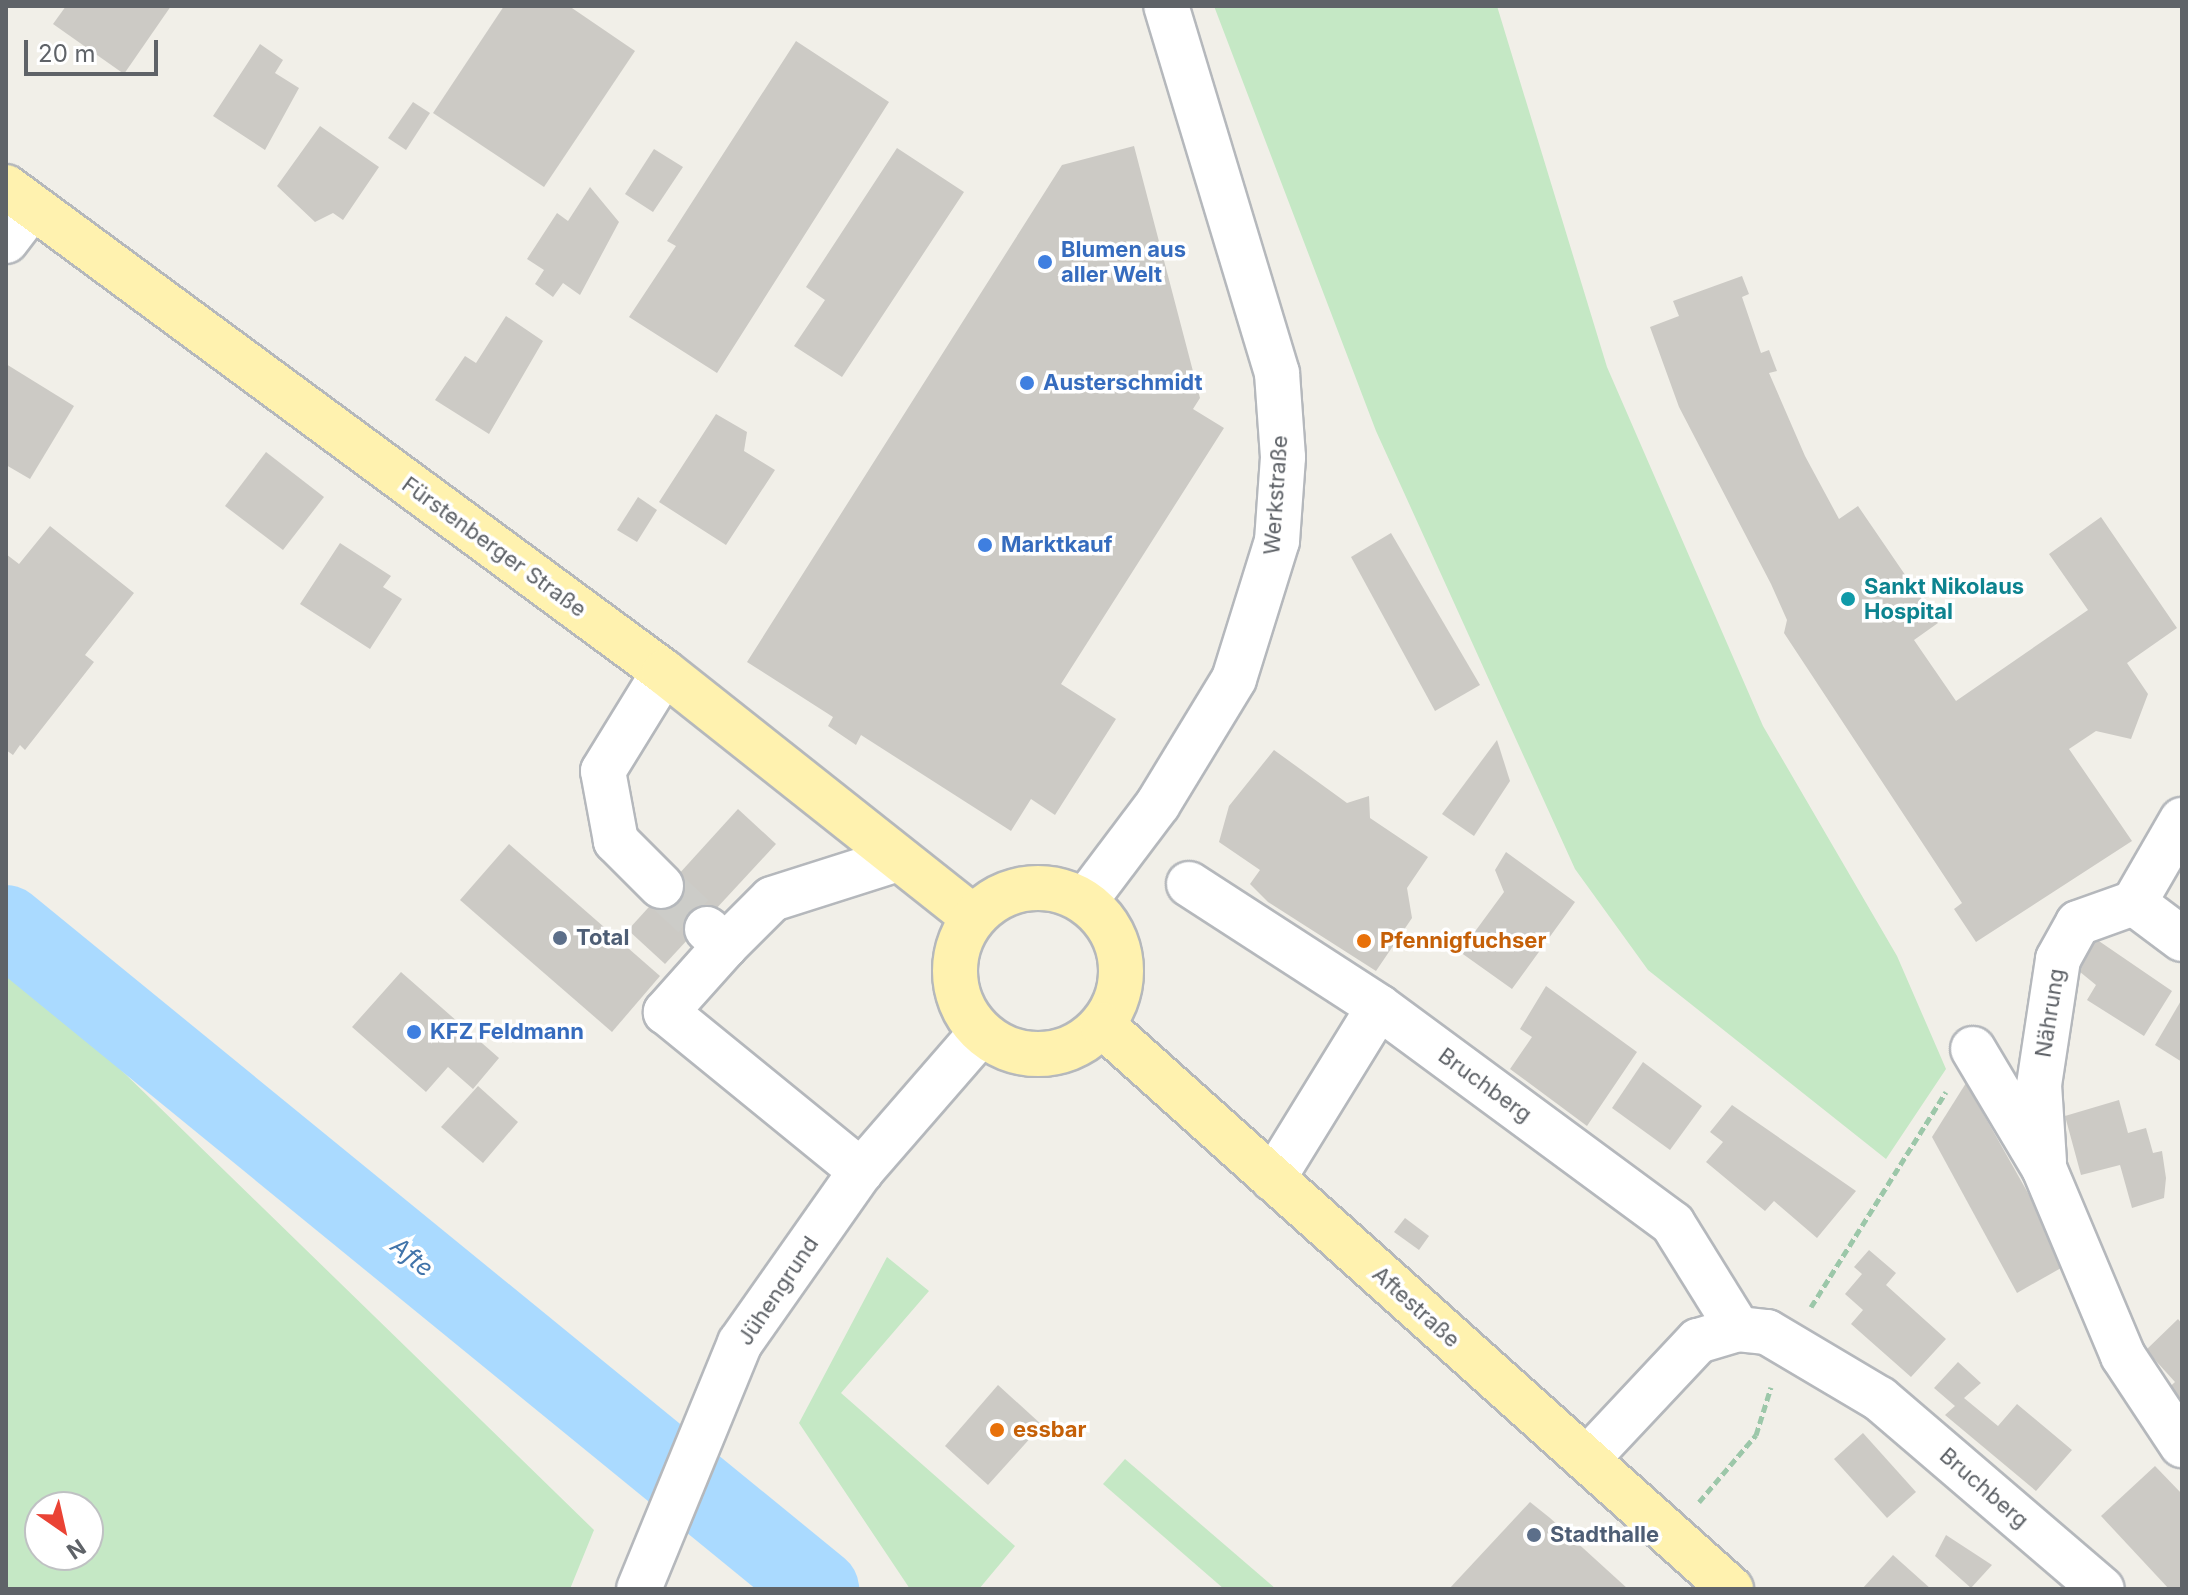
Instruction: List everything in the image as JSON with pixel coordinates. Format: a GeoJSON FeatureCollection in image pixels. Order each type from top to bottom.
{"type":"FeatureCollection","features":[{"type":"Feature","properties":{"kind":"main road","name":"Fürstenberger Straße"},"geometry":{"type":"LineString","coordinates":[[19,197],[664,672],[973,917]]}},
{"type":"Feature","properties":{"kind":"main road"},"geometry":{"type":"LineString","coordinates":[[1038,887],[1085,901],[1102,916],[1122,959],[1118,994],[1102,1025],[1082,1043],[1030,1054],[981,1033],[956,989],[955,964],[973,917],[991,901],[1038,887]]}},
{"type":"Feature","properties":{"kind":"main road","name":"Aftestraße"},"geometry":{"type":"LineString","coordinates":[[1102,1025],[1731,1589]]}},
{"type":"Feature","properties":{"kind":"street","name":"Werkstraße"},"geometry":{"type":"LineString","coordinates":[[1085,901],[1158,804],[1234,679],[1277,541],[1283,457],[1277,373],[1166,6]]}},
{"type":"Feature","properties":{"kind":"street"},"geometry":{"type":"LineString","coordinates":[[6,241],[19,197]]}},
{"type":"Feature","properties":{"kind":"street"},"geometry":{"type":"LineString","coordinates":[[661,886],[616,841],[603,771],[664,672]]}},
{"type":"Feature","properties":{"kind":"street"},"geometry":{"type":"LineString","coordinates":[[2182,820],[2134,903],[2182,939]]}},
{"type":"Feature","properties":{"kind":"street"},"geometry":{"type":"LineString","coordinates":[[861,1171],[666,1012],[716,937],[772,899],[898,859]]}},
{"type":"Feature","properties":{"kind":"street","name":"Bruchberg"},"geometry":{"type":"LineString","coordinates":[[1189,884],[1379,1007],[1673,1224],[1738,1329]]}},
{"type":"Feature","properties":{"kind":"street","name":"Nährung"},"geometry":{"type":"LineString","coordinates":[[2044,1168],[2039,1085],[2058,959],[2078,923],[2134,903]]}},
{"type":"Feature","properties":{"kind":"street"},"geometry":{"type":"LineString","coordinates":[[1273,1179],[1379,1007]]}},
{"type":"Feature","properties":{"kind":"street","name":"Jühengrund"},"geometry":{"type":"LineString","coordinates":[[640,1587],[740,1343],[861,1171],[981,1033]]}},
{"type":"Feature","properties":{"kind":"street","name":"Nährung"},"geometry":{"type":"LineString","coordinates":[[1973,1049],[2044,1168],[2123,1356],[2182,1445]]}},
{"type":"Feature","properties":{"kind":"street","name":"Bruchberg"},"geometry":{"type":"LineString","coordinates":[[1588,1458],[1671,1361],[1698,1341],[1738,1329],[1791,1340],[1880,1399],[2102,1589]]}},
{"type":"Feature","properties":{"kind":"path"},"geometry":{"type":"LineString","coordinates":[[1825,1284],[1931,1117]]}},
{"type":"Feature","properties":{"kind":"path"},"geometry":{"type":"LineString","coordinates":[[1671,1535],[1756,1435],[1791,1340]]}},
{"type":"Feature","properties":{"kind":"green space"},"geometry":{"type":"Polygon","coordinates":[[[1214,6],[1497,6],[1607,367],[1763,726],[1897,956],[1946,1069],[1886,1159],[1648,970],[1575,869],[1376,431],[1214,6]]]}},
{"type":"Feature","properties":{"kind":"green space"},"geometry":{"type":"Polygon","coordinates":[[[6,958],[594,1530],[570,1589],[6,1589],[6,958]]]}},
{"type":"Feature","properties":{"kind":"green space"},"geometry":{"type":"Polygon","coordinates":[[[887,1257],[929,1291],[841,1393],[1015,1546],[979,1589],[910,1589],[799,1423],[887,1257]]]}},
{"type":"Feature","properties":{"kind":"green space"},"geometry":{"type":"Polygon","coordinates":[[[1125,1459],[1276,1589],[1224,1589],[1103,1484],[1125,1459]]]}},
{"type":"Feature","properties":{"kind":"building"},"geometry":{"type":"Polygon","coordinates":[[[66,6],[171,6],[124,74],[53,24],[66,6]]]}},
{"type":"Feature","properties":{"kind":"building"},"geometry":{"type":"Polygon","coordinates":[[[504,6],[569,6],[635,51],[544,187],[433,113],[504,6]]]}},
{"type":"Feature","properties":{"kind":"building"},"geometry":{"type":"Polygon","coordinates":[[[796,41],[889,102],[717,373],[629,317],[676,246],[667,241],[796,41]]]}},
{"type":"Feature","properties":{"kind":"building"},"geometry":{"type":"Polygon","coordinates":[[[260,44],[283,60],[275,73],[299,88],[265,150],[213,116],[260,44]]]}},
{"type":"Feature","properties":{"kind":"building"},"geometry":{"type":"Polygon","coordinates":[[[413,102],[430,113],[406,150],[388,138],[413,102]]]}},
{"type":"Feature","properties":{"kind":"building"},"geometry":{"type":"Polygon","coordinates":[[[320,126],[379,167],[343,220],[333,213],[315,222],[277,186],[320,126]]]}},
{"type":"Feature","properties":{"kind":"building","name":"Marktkauf"},"geometry":{"type":"Polygon","coordinates":[[[1134,146],[1200,398],[1193,409],[1224,428],[1061,684],[1116,719],[1055,815],[1031,799],[1011,831],[861,735],[856,745],[828,726],[833,717],[747,662],[1062,165],[1134,146]]]}},
{"type":"Feature","properties":{"kind":"building"},"geometry":{"type":"Polygon","coordinates":[[[897,148],[964,192],[842,377],[794,346],[825,300],[806,287],[897,148]]]}},
{"type":"Feature","properties":{"kind":"building"},"geometry":{"type":"Polygon","coordinates":[[[654,149],[683,167],[653,212],[625,194],[654,149]]]}},
{"type":"Feature","properties":{"kind":"building"},"geometry":{"type":"Polygon","coordinates":[[[590,187],[619,222],[580,295],[563,283],[553,297],[535,284],[544,270],[527,259],[557,213],[568,221],[590,187]]]}},
{"type":"Feature","properties":{"kind":"building","name":"Sankt Nikolaus Hospital"},"geometry":{"type":"Polygon","coordinates":[[[1742,276],[1749,294],[1742,297],[1761,353],[1769,350],[1777,371],[1769,373],[1805,456],[1839,519],[1858,506],[1938,623],[1914,640],[1956,701],[2088,610],[2049,554],[2101,517],[2177,628],[2127,663],[2148,694],[2131,739],[2096,731],[2069,749],[2132,841],[1976,942],[1954,909],[1962,903],[1784,633],[1787,620],[1679,407],[1650,327],[1679,316],[1673,301],[1742,276]]]}},
{"type":"Feature","properties":{"kind":"building"},"geometry":{"type":"Polygon","coordinates":[[[506,316],[543,341],[489,434],[435,400],[465,356],[476,363],[506,316]]]}},
{"type":"Feature","properties":{"kind":"building"},"geometry":{"type":"Polygon","coordinates":[[[6,364],[74,406],[30,479],[6,465],[6,364]]]}},
{"type":"Feature","properties":{"kind":"building"},"geometry":{"type":"Polygon","coordinates":[[[716,414],[747,432],[744,451],[775,470],[726,545],[659,502],[716,414]]]}},
{"type":"Feature","properties":{"kind":"building"},"geometry":{"type":"Polygon","coordinates":[[[266,452],[324,497],[283,550],[225,506],[266,452]]]}},
{"type":"Feature","properties":{"kind":"building"},"geometry":{"type":"Polygon","coordinates":[[[638,497],[657,510],[637,542],[617,530],[638,497]]]}},
{"type":"Feature","properties":{"kind":"building"},"geometry":{"type":"Polygon","coordinates":[[[50,526],[134,593],[85,655],[94,662],[25,750],[20,745],[13,755],[6,750],[6,554],[19,564],[50,526]]]}},
{"type":"Feature","properties":{"kind":"building"},"geometry":{"type":"Polygon","coordinates":[[[1391,533],[1480,685],[1435,711],[1351,557],[1391,533]]]}},
{"type":"Feature","properties":{"kind":"building"},"geometry":{"type":"Polygon","coordinates":[[[340,543],[391,576],[383,587],[402,599],[370,649],[300,604],[340,543]]]}},
{"type":"Feature","properties":{"kind":"building"},"geometry":{"type":"Polygon","coordinates":[[[1497,740],[1510,781],[1474,836],[1442,814],[1497,740]]]}},
{"type":"Feature","properties":{"kind":"building"},"geometry":{"type":"Polygon","coordinates":[[[1274,750],[1347,803],[1369,796],[1370,818],[1428,857],[1407,888],[1412,918],[1376,971],[1268,902],[1250,884],[1260,870],[1219,842],[1229,806],[1274,750]]]}},
{"type":"Feature","properties":{"kind":"building"},"geometry":{"type":"Polygon","coordinates":[[[738,809],[776,844],[665,964],[628,930],[738,809]]]}},
{"type":"Feature","properties":{"kind":"building","name":"Total"},"geometry":{"type":"Polygon","coordinates":[[[509,844],[660,976],[612,1032],[460,900],[509,844]]]}},
{"type":"Feature","properties":{"kind":"building"},"geometry":{"type":"Polygon","coordinates":[[[1506,852],[1575,902],[1512,989],[1460,952],[1504,892],[1495,870],[1506,852]]]}},
{"type":"Feature","properties":{"kind":"building"},"geometry":{"type":"Polygon","coordinates":[[[2093,937],[2172,991],[2144,1036],[2087,1000],[2096,985],[2074,967],[2093,937]]]}},
{"type":"Feature","properties":{"kind":"building","name":"KFZ Feldmann"},"geometry":{"type":"Polygon","coordinates":[[[401,972],[499,1058],[473,1089],[448,1067],[426,1092],[352,1027],[401,972]]]}},
{"type":"Feature","properties":{"kind":"building"},"geometry":{"type":"Polygon","coordinates":[[[1546,986],[1637,1052],[1587,1126],[1510,1069],[1532,1037],[1520,1029],[1546,986]]]}},
{"type":"Feature","properties":{"kind":"building"},"geometry":{"type":"Polygon","coordinates":[[[2182,999],[2182,1062],[2155,1045],[2182,999]]]}},
{"type":"Feature","properties":{"kind":"building"},"geometry":{"type":"Polygon","coordinates":[[[1643,1062],[1702,1106],[1670,1150],[1612,1108],[1643,1062]]]}},
{"type":"Feature","properties":{"kind":"building"},"geometry":{"type":"Polygon","coordinates":[[[1966,1083],[2068,1264],[2017,1293],[1932,1137],[1966,1083]]]}},
{"type":"Feature","properties":{"kind":"building"},"geometry":{"type":"Polygon","coordinates":[[[478,1086],[518,1122],[483,1163],[441,1127],[478,1086]]]}},
{"type":"Feature","properties":{"kind":"building"},"geometry":{"type":"Polygon","coordinates":[[[2119,1100],[2128,1133],[2146,1128],[2153,1153],[2162,1151],[2166,1178],[2164,1198],[2132,1208],[2120,1165],[2081,1175],[2065,1116],[2119,1100]]]}},
{"type":"Feature","properties":{"kind":"building"},"geometry":{"type":"Polygon","coordinates":[[[1732,1105],[1856,1191],[1817,1238],[1774,1201],[1765,1211],[1706,1162],[1723,1142],[1710,1132],[1732,1105]]]}},
{"type":"Feature","properties":{"kind":"building"},"geometry":{"type":"Polygon","coordinates":[[[1405,1218],[1429,1236],[1419,1250],[1394,1232],[1405,1218]]]}},
{"type":"Feature","properties":{"kind":"building"},"geometry":{"type":"Polygon","coordinates":[[[1869,1250],[1896,1273],[1886,1285],[1946,1339],[1911,1377],[1851,1324],[1863,1310],[1845,1294],[1862,1274],[1854,1267],[1869,1250]]]}},
{"type":"Feature","properties":{"kind":"building"},"geometry":{"type":"Polygon","coordinates":[[[2178,1319],[2182,1324],[2182,1416],[2163,1393],[2175,1382],[2146,1350],[2178,1319]]]}},
{"type":"Feature","properties":{"kind":"building"},"geometry":{"type":"Polygon","coordinates":[[[1958,1362],[1981,1383],[1964,1398],[1998,1426],[2017,1404],[2072,1450],[2036,1491],[1945,1415],[1955,1406],[1934,1388],[1958,1362]]]}},
{"type":"Feature","properties":{"kind":"building"},"geometry":{"type":"Polygon","coordinates":[[[998,1385],[1042,1425],[988,1485],[945,1446],[998,1385]]]}},
{"type":"Feature","properties":{"kind":"building"},"geometry":{"type":"Polygon","coordinates":[[[1863,1433],[1916,1492],[1887,1518],[1834,1459],[1863,1433]]]}},
{"type":"Feature","properties":{"kind":"building"},"geometry":{"type":"Polygon","coordinates":[[[2155,1466],[2182,1494],[2182,1589],[2169,1589],[2101,1516],[2155,1466]]]}},
{"type":"Feature","properties":{"kind":"building","name":"Stadthalle"},"geometry":{"type":"Polygon","coordinates":[[[1530,1502],[1550,1518],[1628,1589],[1449,1589],[1530,1502]]]}},
{"type":"Feature","properties":{"kind":"building"},"geometry":{"type":"Polygon","coordinates":[[[1946,1535],[1992,1565],[1971,1588],[1935,1556],[1946,1535]]]}},
{"type":"Feature","properties":{"kind":"building"},"geometry":{"type":"Polygon","coordinates":[[[1893,1555],[1931,1589],[1862,1589],[1893,1555]]]}},
{"type":"Feature","properties":{"kind":"waterway","name":"Afte"},"geometry":{"type":"LineString","coordinates":[[6,925],[819,1589]]}},
{"type":"Feature","properties":{"kind":"tunnel"},"geometry":{"type":"LineString","coordinates":[[661,886],[707,929]]}},
{"type":"Feature","properties":{"kind":"place","name":"Blumen aus aller Welt"},"geometry":{"type":"Point","coordinates":[1045,262]}},
{"type":"Feature","properties":{"kind":"place","name":"Austerschmidt"},"geometry":{"type":"Point","coordinates":[1027,383]}},
{"type":"Feature","properties":{"kind":"place","name":"Marktkauf"},"geometry":{"type":"Point","coordinates":[985,545]}},
{"type":"Feature","properties":{"kind":"place","name":"Sankt Nikolaus Hospital"},"geometry":{"type":"Point","coordinates":[1848,599]}},
{"type":"Feature","properties":{"kind":"place","name":"Total"},"geometry":{"type":"Point","coordinates":[560,938]}},
{"type":"Feature","properties":{"kind":"place","name":"Pfennigfuchser"},"geometry":{"type":"Point","coordinates":[1364,941]}},
{"type":"Feature","properties":{"kind":"place","name":"KFZ Feldmann"},"geometry":{"type":"Point","coordinates":[414,1032]}},
{"type":"Feature","properties":{"kind":"place","name":"essbar"},"geometry":{"type":"Point","coordinates":[997,1430]}},
{"type":"Feature","properties":{"kind":"place","name":"Stadthalle"},"geometry":{"type":"Point","coordinates":[1534,1535]}}]}
